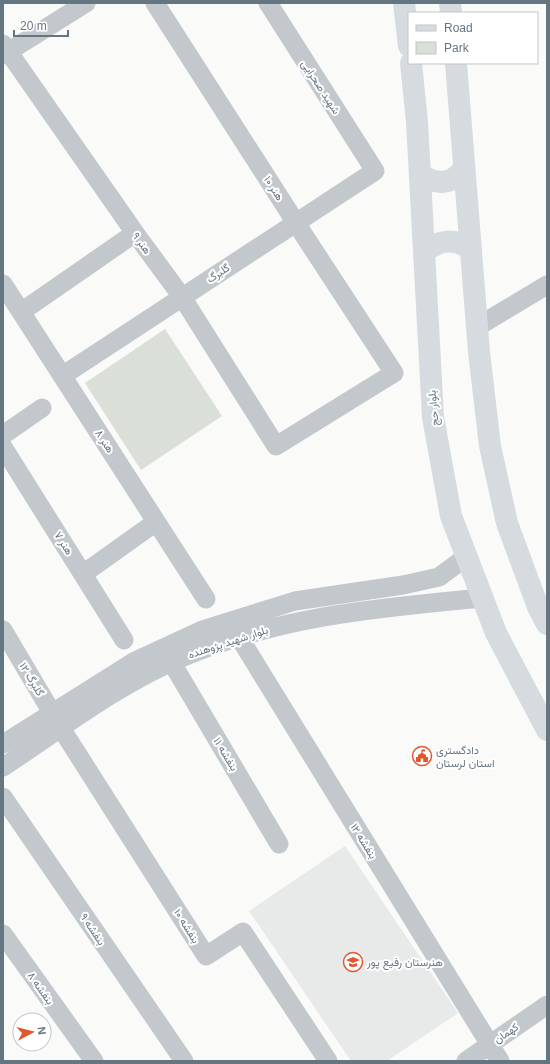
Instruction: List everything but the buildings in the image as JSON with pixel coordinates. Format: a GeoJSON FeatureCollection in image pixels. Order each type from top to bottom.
{"type":"FeatureCollection","features":[{"type":"Feature","properties":{"kind":"main road"},"geometry":{"type":"LineString","coordinates":[[404,3],[408,37]]}},
{"type":"Feature","properties":{"kind":"main road","name":"بلوار حج"},"geometry":{"type":"LineString","coordinates":[[411,64],[420,173],[433,417],[451,516],[496,633],[547,730]]}},
{"type":"Feature","properties":{"kind":"main road"},"geometry":{"type":"LineString","coordinates":[[456,64],[476,327],[490,446],[507,523],[538,607],[547,624]]}},
{"type":"Feature","properties":{"kind":"main road"},"geometry":{"type":"LineString","coordinates":[[420,173],[430,180],[442,182],[455,178],[464,168]]}},
{"type":"Feature","properties":{"kind":"main road"},"geometry":{"type":"LineString","coordinates":[[424,253],[435,244],[448,241],[456,241],[470,249]]}},
{"type":"Feature","properties":{"kind":"street"},"geometry":{"type":"LineString","coordinates":[[5,50],[86,3]]}},
{"type":"Feature","properties":{"kind":"street","name":"هنر ۱۰"},"geometry":{"type":"LineString","coordinates":[[156,3],[296,223],[394,373],[276,446]]}},
{"type":"Feature","properties":{"kind":"street","name":"شهید صحرایی"},"geometry":{"type":"LineString","coordinates":[[268,3],[375,171]]}},
{"type":"Feature","properties":{"kind":"street","name":"هنر ۹"},"geometry":{"type":"LineString","coordinates":[[5,50],[182,297],[276,446]]}},
{"type":"Feature","properties":{"kind":"street","name":"گلبرگ"},"geometry":{"type":"LineString","coordinates":[[62,376],[375,171]]}},
{"type":"Feature","properties":{"kind":"street"},"geometry":{"type":"LineString","coordinates":[[21,312],[135,233]]}},
{"type":"Feature","properties":{"kind":"street","name":"هنر ۸"},"geometry":{"type":"LineString","coordinates":[[3,284],[206,599]]}},
{"type":"Feature","properties":{"kind":"street"},"geometry":{"type":"LineString","coordinates":[[476,327],[547,285]]}},
{"type":"Feature","properties":{"kind":"street"},"geometry":{"type":"LineString","coordinates":[[3,435],[42,408]]}},
{"type":"Feature","properties":{"kind":"street","name":"هنر ۷"},"geometry":{"type":"LineString","coordinates":[[3,447],[124,640]]}},
{"type":"Feature","properties":{"kind":"street"},"geometry":{"type":"LineString","coordinates":[[83,574],[156,522]]}},
{"type":"Feature","properties":{"kind":"street","name":"بلوار شهید پژوهنده"},"geometry":{"type":"LineString","coordinates":[[3,767],[57,721],[135,661],[202,630],[295,601],[403,585],[439,577],[466,557]]}},
{"type":"Feature","properties":{"kind":"street","name":"بلوار شهید پژوهنده"},"geometry":{"type":"LineString","coordinates":[[3,744],[57,721],[172,663],[253,632],[336,613],[482,598]]}},
{"type":"Feature","properties":{"kind":"street","name":"گلبرگ ۱۲"},"geometry":{"type":"LineString","coordinates":[[3,630],[57,721]]}},
{"type":"Feature","properties":{"kind":"street","name":"بنفشه ۱۲"},"geometry":{"type":"LineString","coordinates":[[238,637],[500,1061]]}},
{"type":"Feature","properties":{"kind":"street","name":"بنفشه ۱۱"},"geometry":{"type":"LineString","coordinates":[[172,663],[279,844]]}},
{"type":"Feature","properties":{"kind":"street","name":"بنفشه ۱۰"},"geometry":{"type":"LineString","coordinates":[[57,721],[206,956],[243,932],[328,1061]]}},
{"type":"Feature","properties":{"kind":"street","name":"بنفشه ۹"},"geometry":{"type":"LineString","coordinates":[[3,797],[184,1061]]}},
{"type":"Feature","properties":{"kind":"street","name":"بنفشه ۸"},"geometry":{"type":"LineString","coordinates":[[3,934],[94,1061]]}},
{"type":"Feature","properties":{"kind":"street","name":"کهمان"},"geometry":{"type":"LineString","coordinates":[[466,1061],[547,1005]]}},
{"type":"Feature","properties":{"kind":"shaded area","name":"هنرستان رفیع پور"},"geometry":{"type":"Polygon","coordinates":[[[345,846],[458,1013],[387,1061],[351,1061],[249,911],[345,846]]]}},
{"type":"Feature","properties":{"kind":"green space"},"geometry":{"type":"Polygon","coordinates":[[[165,329],[222,416],[141,470],[85,383],[165,329]]]}},
{"type":"Feature","properties":{"kind":"place","name":"دادگستری استان لرستان"},"geometry":{"type":"Point","coordinates":[422,756]}},
{"type":"Feature","properties":{"kind":"place","name":"هنرستان رفیع پور"},"geometry":{"type":"Point","coordinates":[353,962]}}]}
